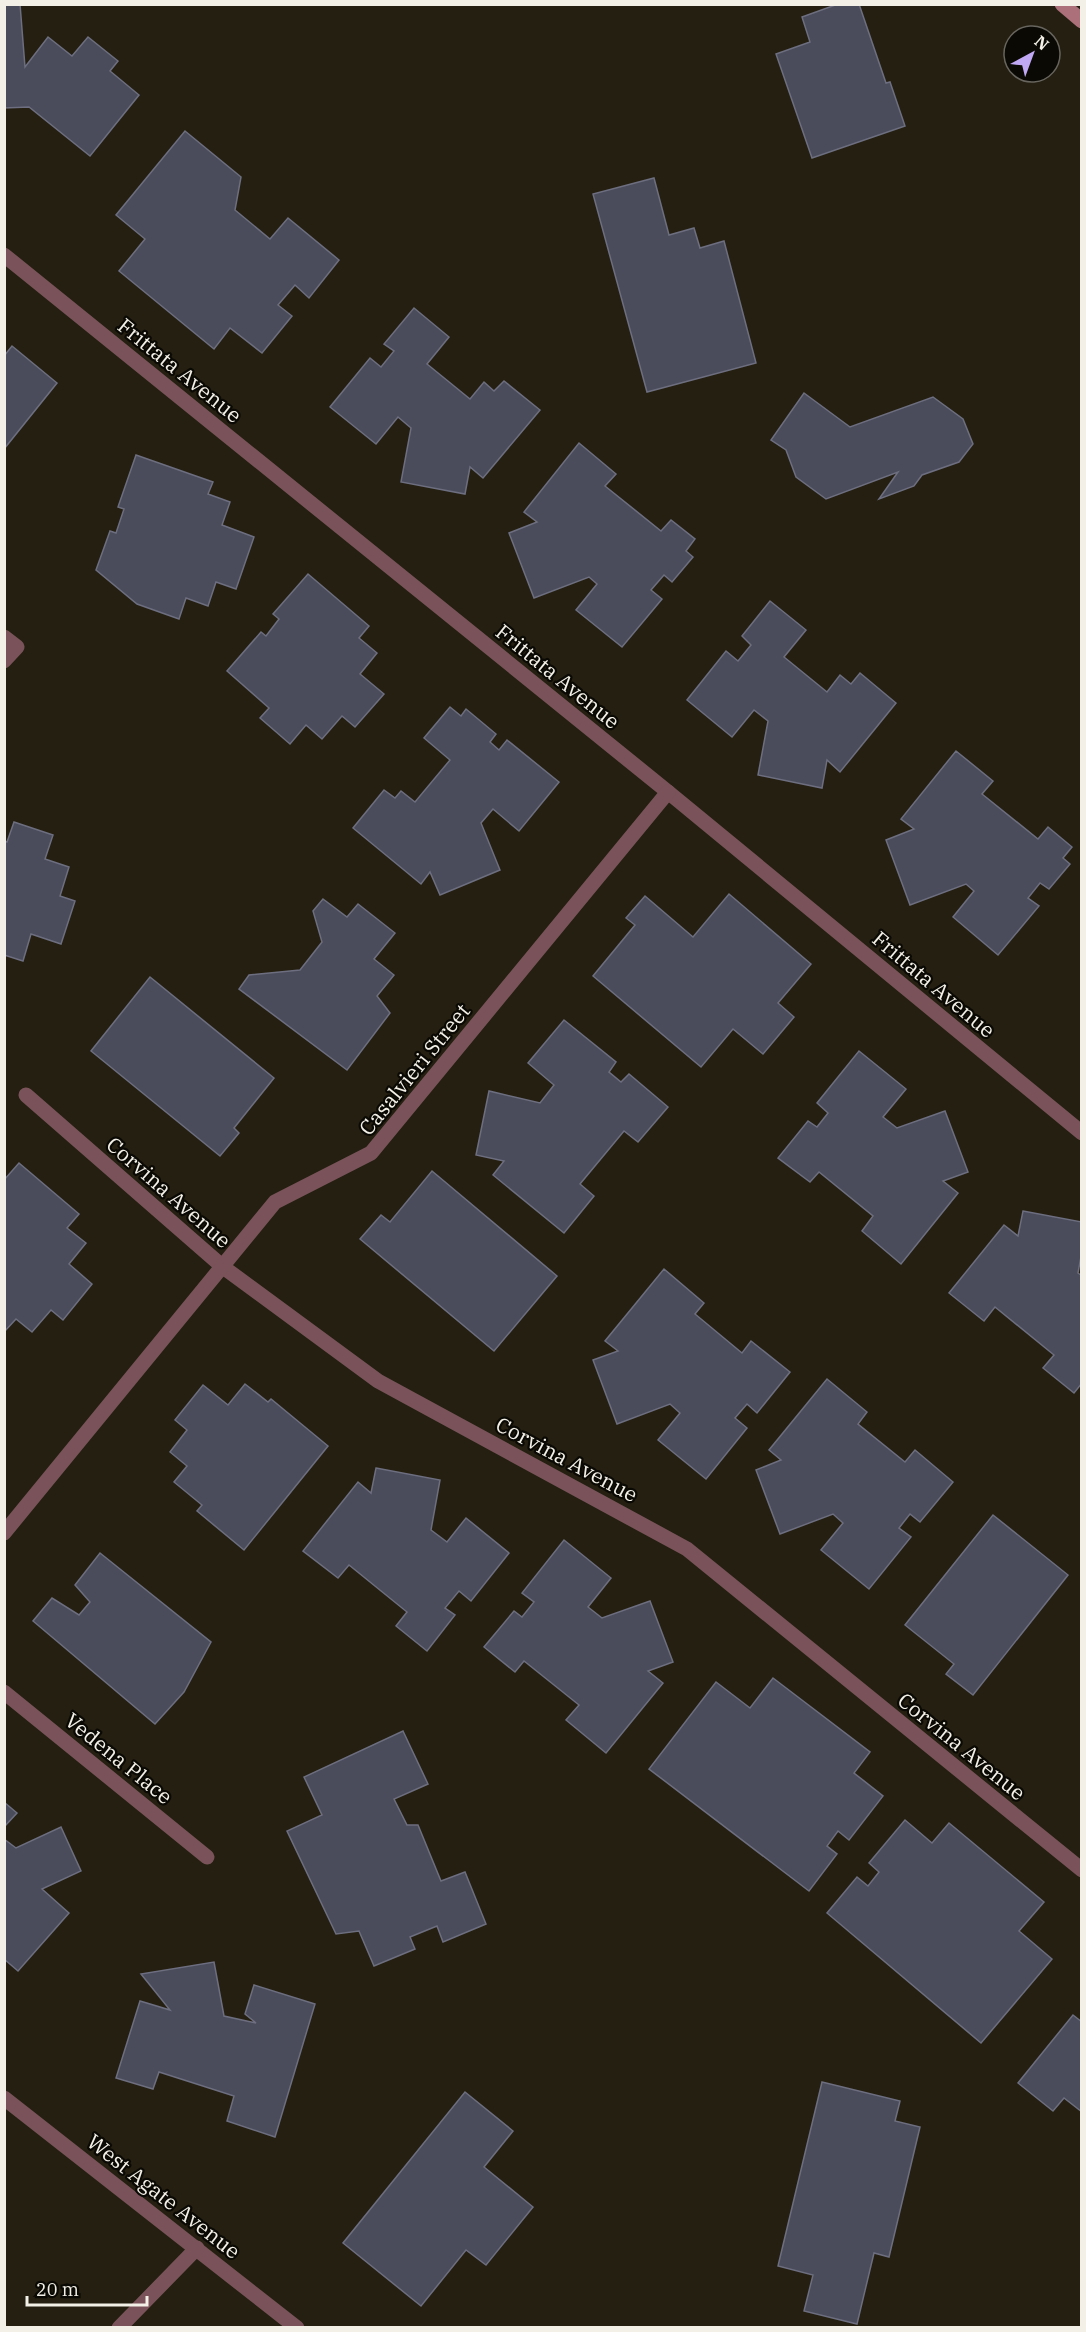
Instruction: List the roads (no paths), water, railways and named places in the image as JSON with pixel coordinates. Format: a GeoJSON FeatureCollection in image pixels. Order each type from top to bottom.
{"type":"FeatureCollection","features":[{"type":"Feature","properties":{"kind":"street","name":"Frittata Avenue"},"geometry":{"type":"LineString","coordinates":[[4,255],[668,792],[1082,1133]]}},
{"type":"Feature","properties":{"kind":"street"},"geometry":{"type":"LineString","coordinates":[[4,637],[17,647],[4,661]]}},
{"type":"Feature","properties":{"kind":"street","name":"Casalvieri Street"},"geometry":{"type":"LineString","coordinates":[[4,1533],[276,1202],[371,1154],[668,792]]}},
{"type":"Feature","properties":{"kind":"street","name":"Corvina Avenue"},"geometry":{"type":"LineString","coordinates":[[26,1095],[223,1267],[378,1382],[687,1549],[1082,1870]]}},
{"type":"Feature","properties":{"kind":"street","name":"Vedena Place"},"geometry":{"type":"LineString","coordinates":[[4,1692],[207,1857]]}},
{"type":"Feature","properties":{"kind":"street","name":"West Agate Avenue"},"geometry":{"type":"LineString","coordinates":[[4,2098],[297,2328]]}},
{"type":"Feature","properties":{"kind":"street"},"geometry":{"type":"LineString","coordinates":[[118,2328],[197,2248]]}}]}
